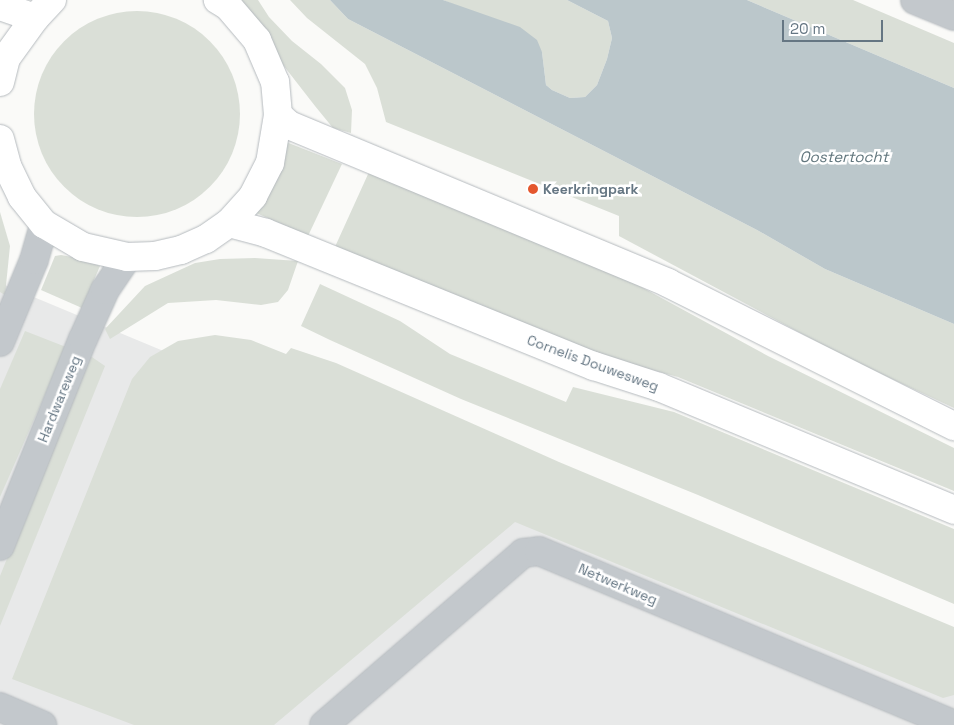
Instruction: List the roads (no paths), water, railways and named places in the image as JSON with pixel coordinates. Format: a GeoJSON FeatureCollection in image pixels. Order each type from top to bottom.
{"type":"FeatureCollection","features":[{"type":"Feature","properties":{"kind":"main road"},"geometry":{"type":"LineString","coordinates":[[0,139],[7,166],[22,197],[44,224],[83,247],[127,257],[154,256],[181,250],[206,239],[229,223],[253,196],[270,163],[278,115],[275,82],[257,40],[228,6],[218,0]]}},
{"type":"Feature","properties":{"kind":"main road"},"geometry":{"type":"LineString","coordinates":[[0,6],[44,9]]}},
{"type":"Feature","properties":{"kind":"main road"},"geometry":{"type":"LineString","coordinates":[[0,82],[6,58],[44,9]]}},
{"type":"Feature","properties":{"kind":"main road"},"geometry":{"type":"LineString","coordinates":[[278,115],[289,125],[668,283],[954,426]]}},
{"type":"Feature","properties":{"kind":"main road","name":"Cornelis Douwesweg"},"geometry":{"type":"LineString","coordinates":[[229,223],[274,236],[594,366],[659,387],[954,510]]}},
{"type":"Feature","properties":{"kind":"street"},"geometry":{"type":"LineString","coordinates":[[915,0],[954,16]]}},
{"type":"Feature","properties":{"kind":"street"},"geometry":{"type":"LineString","coordinates":[[0,342],[34,260],[44,224]]}},
{"type":"Feature","properties":{"kind":"street","name":"Hardwareweg"},"geometry":{"type":"LineString","coordinates":[[0,546],[83,339],[105,290],[127,257]]}},
{"type":"Feature","properties":{"kind":"street","name":"Netwerkweg"},"geometry":{"type":"LineString","coordinates":[[324,725],[523,553],[539,551],[954,725]]}},
{"type":"Feature","properties":{"kind":"street"},"geometry":{"type":"LineString","coordinates":[[0,707],[42,725]]}},
{"type":"Feature","properties":{"kind":"water","name":"Oostertocht"},"geometry":{"type":"Polygon","coordinates":[[[330,0],[443,0],[520,27],[537,40],[542,52],[546,85],[552,90],[570,98],[585,97],[597,85],[607,59],[612,38],[608,21],[567,0],[747,0],[954,88],[954,324],[825,269],[757,230],[348,19],[330,0]]]}},
{"type":"Feature","properties":{"kind":"place","name":"Keerkringpark"},"geometry":{"type":"Point","coordinates":[533,189]}}]}
